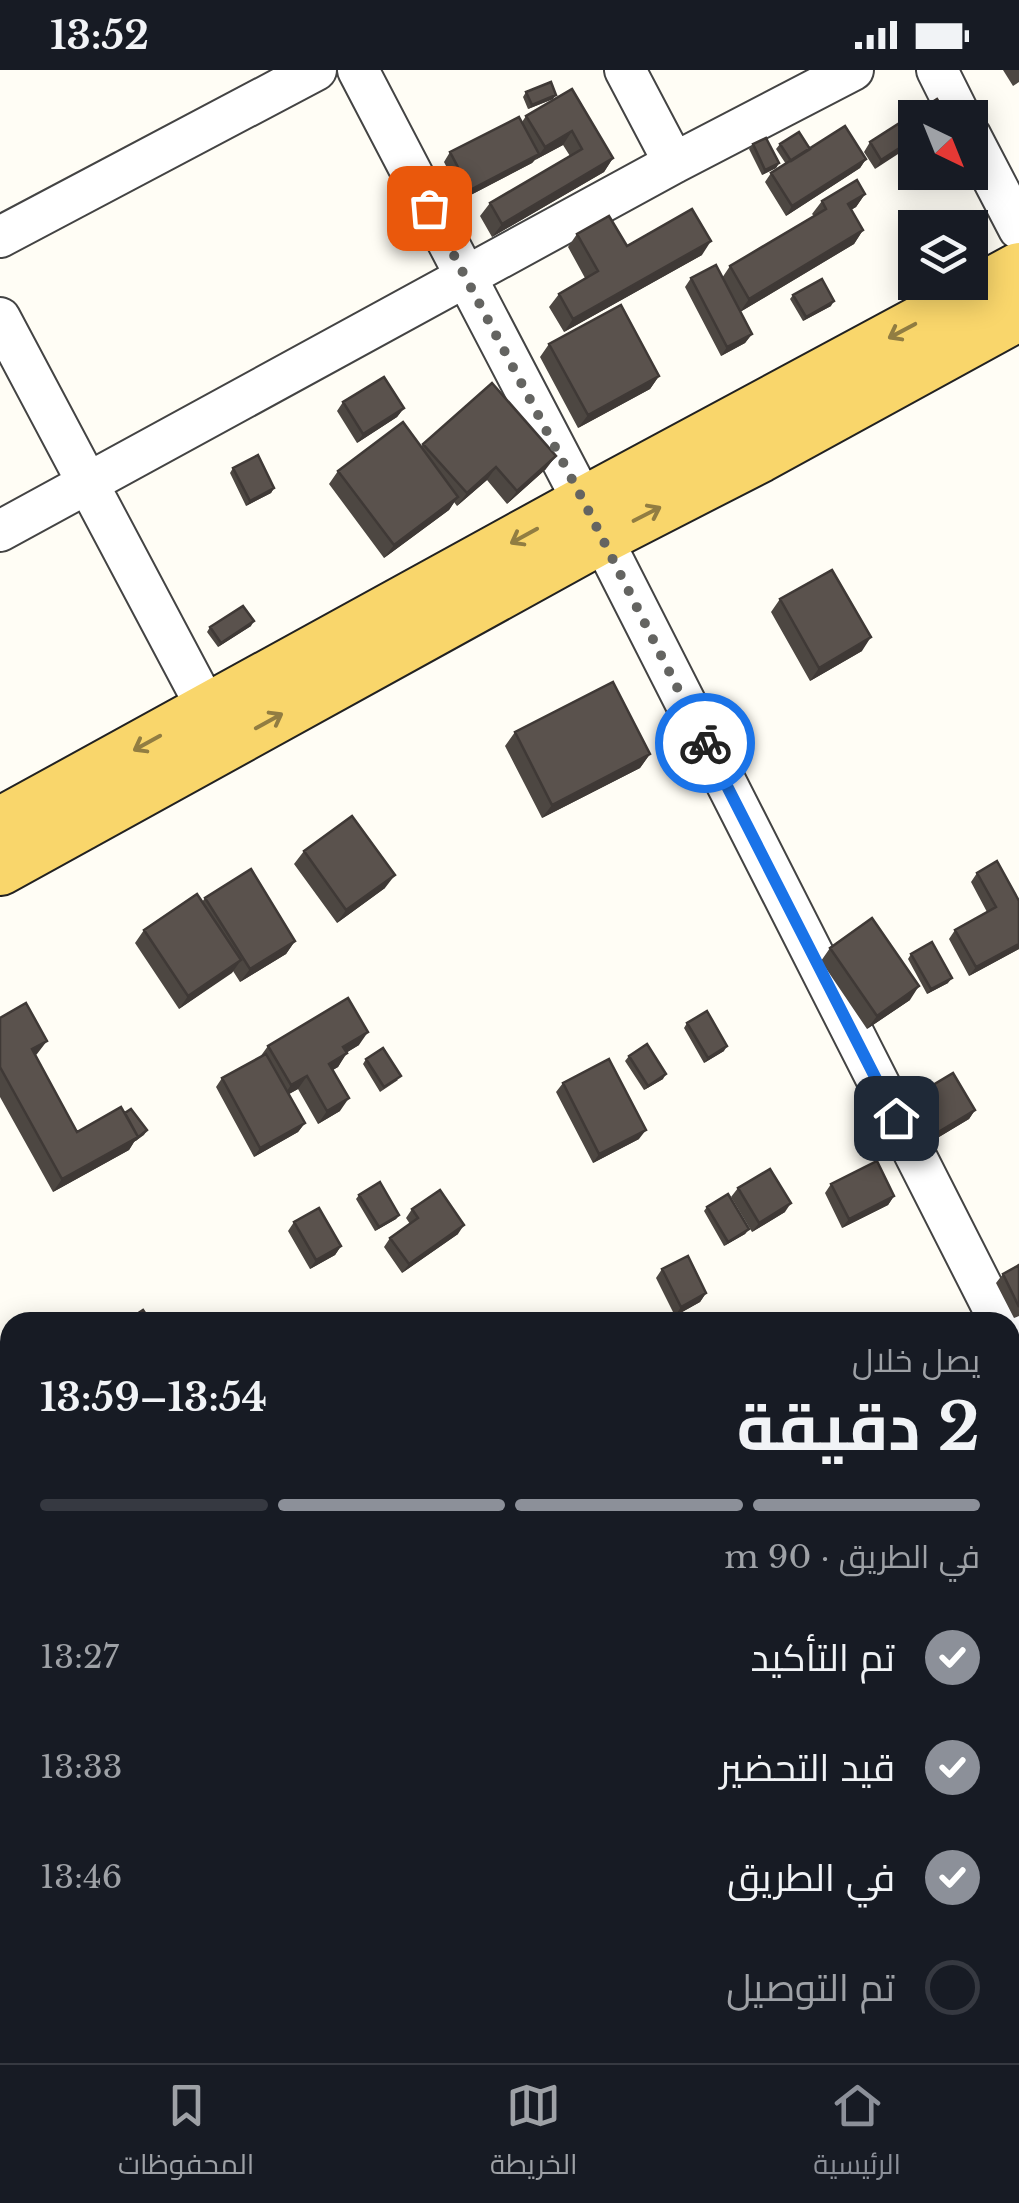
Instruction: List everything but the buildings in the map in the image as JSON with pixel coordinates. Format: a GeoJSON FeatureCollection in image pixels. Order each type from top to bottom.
{"type":"FeatureCollection","features":[{"type":"Feature","properties":{"kind":"main road"},"geometry":{"type":"LineString","coordinates":[[0,869],[1019,268]]}},
{"type":"Feature","properties":{"kind":"main road"},"geometry":{"type":"LineString","coordinates":[[0,824],[208,710],[592,520],[760,456],[1019,314]]}},
{"type":"Feature","properties":{"kind":"street"},"geometry":{"type":"LineString","coordinates":[[0,238],[316,70]]}},
{"type":"Feature","properties":{"kind":"street"},"geometry":{"type":"LineString","coordinates":[[358,70],[995,1312]]}},
{"type":"Feature","properties":{"kind":"street"},"geometry":{"type":"LineString","coordinates":[[625,70],[674,163]]}},
{"type":"Feature","properties":{"kind":"street"},"geometry":{"type":"LineString","coordinates":[[0,531],[674,163],[853,70]]}},
{"type":"Feature","properties":{"kind":"street"},"geometry":{"type":"LineString","coordinates":[[937,70],[952,100]]}},
{"type":"Feature","properties":{"kind":"street"},"geometry":{"type":"LineString","coordinates":[[988,169],[1019,230]]}},
{"type":"Feature","properties":{"kind":"street"},"geometry":{"type":"LineString","coordinates":[[0,318],[208,710]]}},
{"type":"Feature","properties":{"kind":"way so far"},"geometry":{"type":"LineString","coordinates":[[429,208],[705,743]]}},
{"type":"Feature","properties":{"kind":"route"},"geometry":{"type":"LineString","coordinates":[[705,743],[896,1118]]}}]}
